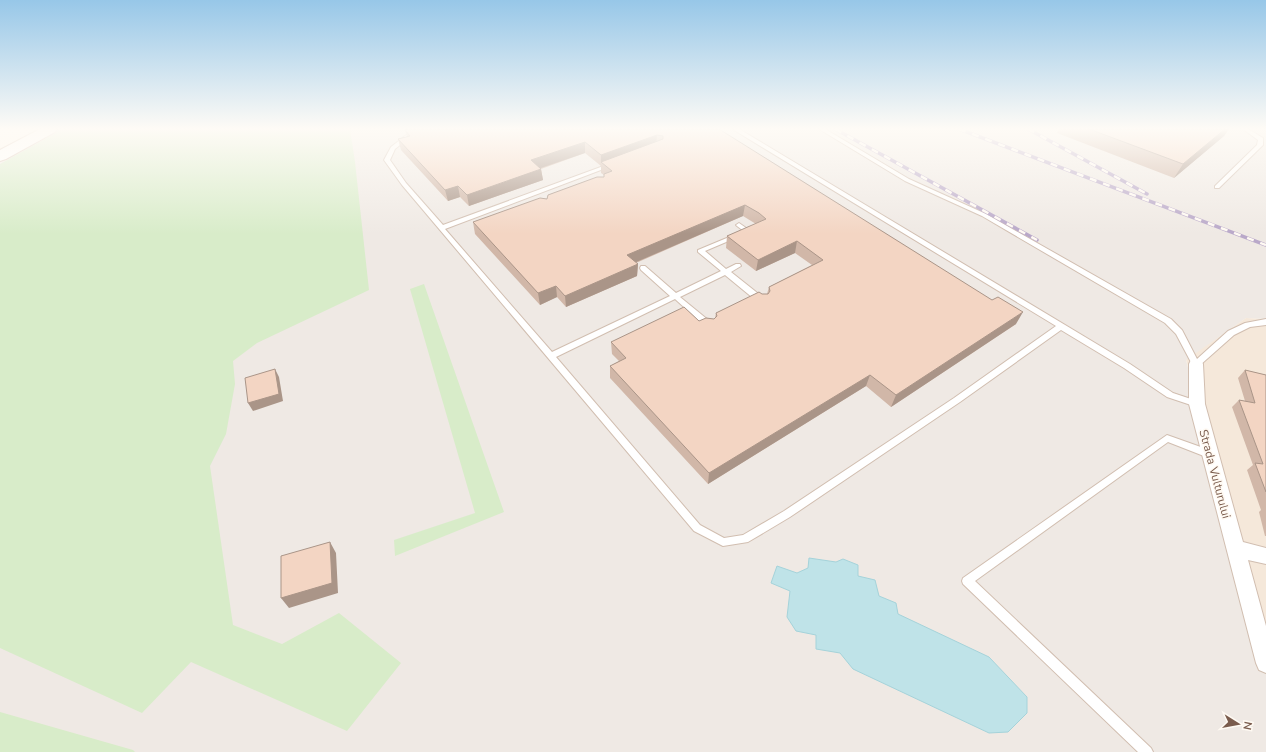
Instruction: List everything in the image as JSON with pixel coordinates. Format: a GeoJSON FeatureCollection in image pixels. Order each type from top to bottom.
{"type":"FeatureCollection","features":[{"type":"Feature","properties":{"kind":"street","name":"Strada Vulturului"},"geometry":{"type":"LineString","coordinates":[[1196,364],[1197,404],[1209,454],[1266,663]]}},
{"type":"Feature","properties":{"kind":"street"},"geometry":{"type":"LineString","coordinates":[[1235,548],[1266,556]]}},
{"type":"Feature","properties":{"kind":"lane"},"geometry":{"type":"LineString","coordinates":[[391,164],[404,184],[441,228],[698,528],[724,542],[745,538],[787,514],[957,400],[1061,326]]}},
{"type":"Feature","properties":{"kind":"lane"},"geometry":{"type":"LineString","coordinates":[[441,228],[535,197],[615,164]]}},
{"type":"Feature","properties":{"kind":"lane"},"geometry":{"type":"LineString","coordinates":[[794,164],[1127,366],[1170,395],[1197,404]]}},
{"type":"Feature","properties":{"kind":"lane"},"geometry":{"type":"LineString","coordinates":[[880,164],[907,180],[984,215],[1168,321],[1179,332],[1196,364],[1231,333],[1248,325],[1266,322]]}},
{"type":"Feature","properties":{"kind":"lane"},"geometry":{"type":"LineString","coordinates":[[1217,187],[1240,164]]}},
{"type":"Feature","properties":{"kind":"lane"},"geometry":{"type":"LineString","coordinates":[[738,224],[747,231]]}},
{"type":"Feature","properties":{"kind":"lane"},"geometry":{"type":"LineString","coordinates":[[755,227],[700,251],[763,302]]}},
{"type":"Feature","properties":{"kind":"lane"},"geometry":{"type":"LineString","coordinates":[[551,356],[738,266]]}},
{"type":"Feature","properties":{"kind":"lane"},"geometry":{"type":"LineString","coordinates":[[643,268],[710,327]]}},
{"type":"Feature","properties":{"kind":"lane"},"geometry":{"type":"LineString","coordinates":[[1147,752],[967,581],[1167,438],[1209,454]]}},
{"type":"Feature","properties":{"kind":"shaded area"},"geometry":{"type":"Polygon","coordinates":[[[0,164],[1266,164],[1266,319],[1246,318],[1186,360],[1266,662],[1266,752],[0,752],[0,164]]]}},
{"type":"Feature","properties":{"kind":"shaded area"},"geometry":{"type":"Polygon","coordinates":[[[1246,318],[1266,319],[1266,662],[1186,359],[1246,318]]]}},
{"type":"Feature","properties":{"kind":"green space"},"geometry":{"type":"Polygon","coordinates":[[[0,164],[355,164],[369,290],[257,343],[233,361],[235,384],[226,434],[210,466],[233,625],[282,644],[339,613],[401,663],[347,731],[191,662],[142,713],[0,648],[0,164]]]}},
{"type":"Feature","properties":{"kind":"green space"},"geometry":{"type":"Polygon","coordinates":[[[424,284],[504,512],[395,556],[394,540],[475,513],[410,289],[424,284]]]}},
{"type":"Feature","properties":{"kind":"green space"},"geometry":{"type":"Polygon","coordinates":[[[0,712],[133,750],[135,752],[0,752],[0,712]]]}},
{"type":"Feature","properties":{"kind":"water"},"geometry":{"type":"Polygon","coordinates":[[[809,558],[836,562],[843,559],[858,565],[858,576],[875,580],[879,596],[896,603],[898,614],[989,657],[1027,697],[1027,713],[1008,732],[989,733],[853,669],[840,653],[816,649],[816,635],[796,631],[787,617],[790,591],[771,583],[777,566],[797,573],[808,568],[809,558]]]}},
{"type":"Feature","properties":{"kind":"building"},"geometry":{"type":"Polygon","coordinates":[[[421,164],[536,164],[541,169],[467,195],[458,186],[445,190],[421,164]]]}},
{"type":"Feature","properties":{"kind":"building"},"geometry":{"type":"Polygon","coordinates":[[[604,164],[775,164],[992,300],[998,297],[1023,312],[896,395],[870,375],[709,473],[610,366],[626,358],[611,342],[684,307],[699,321],[706,318],[714,319],[717,316],[716,313],[759,292],[762,294],[768,294],[770,291],[769,287],[823,260],[797,241],[758,260],[727,236],[766,219],[745,205],[627,255],[638,264],[565,296],[556,286],[538,293],[473,222],[540,198],[547,199],[548,195],[597,177],[604,177],[604,174],[612,171],[604,164]]]}},
{"type":"Feature","properties":{"kind":"building"},"geometry":{"type":"Polygon","coordinates":[[[275,369],[279,394],[248,403],[245,378],[275,369]]]}},
{"type":"Feature","properties":{"kind":"building"},"geometry":{"type":"Polygon","coordinates":[[[1245,370],[1266,375],[1266,492],[1255,463],[1263,464],[1239,400],[1255,403],[1245,370]]]}},
{"type":"Feature","properties":{"kind":"building"},"geometry":{"type":"Polygon","coordinates":[[[330,542],[332,583],[281,598],[281,556],[330,542]]]}},
{"type":"Feature","properties":{"kind":"railway"},"geometry":{"type":"LineString","coordinates":[[899,164],[1037,240]]}},
{"type":"Feature","properties":{"kind":"railway"},"geometry":{"type":"LineString","coordinates":[[1052,164],[1266,245]]}},
{"type":"Feature","properties":{"kind":"railway"},"geometry":{"type":"LineString","coordinates":[[1092,164],[1147,194]]}}]}
